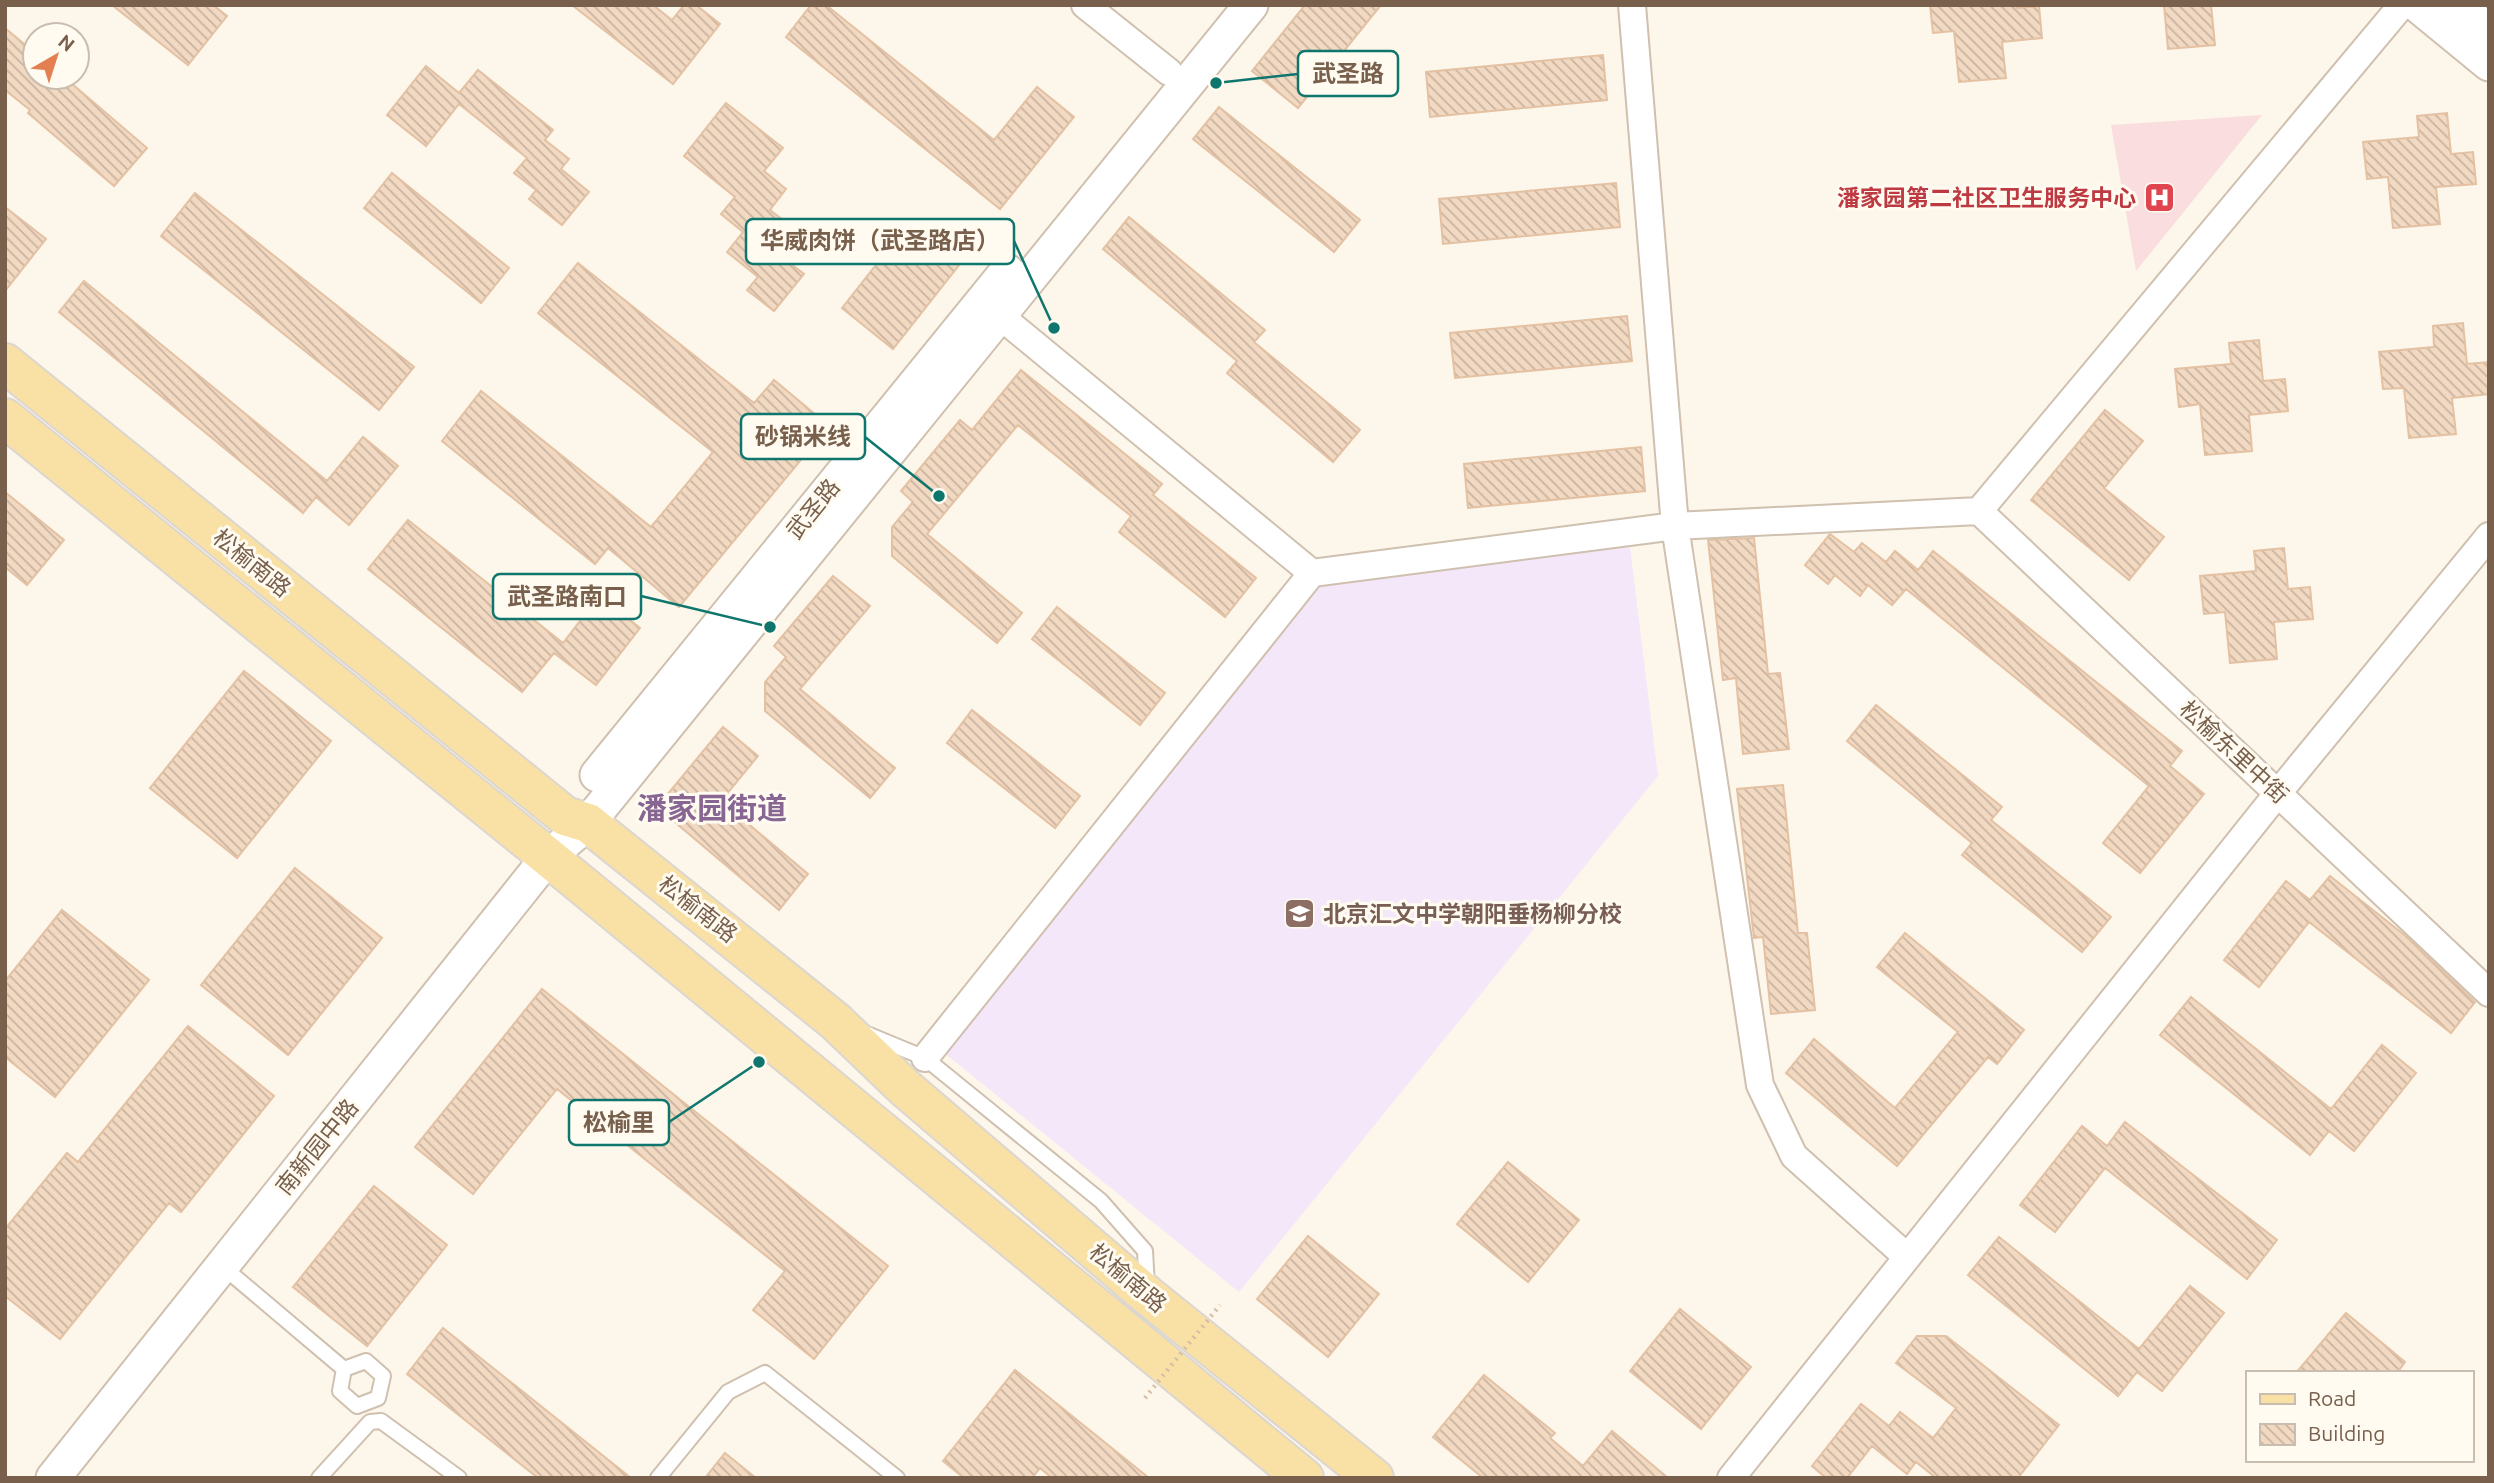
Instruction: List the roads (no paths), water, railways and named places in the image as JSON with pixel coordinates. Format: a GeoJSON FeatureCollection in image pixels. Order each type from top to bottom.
{"type":"FeatureCollection","features":[{"type":"Feature","properties":{"kind":"main road","name":"松榆南路"},"geometry":{"type":"LineString","coordinates":[[5,363],[576,819],[835,1021],[905,1088],[1147,1295],[1374,1478]]}},
{"type":"Feature","properties":{"kind":"main road","name":"松榆南路"},"geometry":{"type":"LineString","coordinates":[[5,418],[548,857],[1304,1478]]}},
{"type":"Feature","properties":{"kind":"street"},"geometry":{"type":"LineString","coordinates":[[1085,5],[1168,72]]}},
{"type":"Feature","properties":{"kind":"street","name":"武圣路"},"geometry":{"type":"LineString","coordinates":[[576,819],[1223,5]]}},
{"type":"Feature","properties":{"kind":"street","name":"武圣路"},"geometry":{"type":"LineString","coordinates":[[576,819],[1000,316],[1251,5]]}},
{"type":"Feature","properties":{"kind":"street"},"geometry":{"type":"LineString","coordinates":[[1632,5],[1675,526],[1760,1085],[1794,1156],[1906,1256]]}},
{"type":"Feature","properties":{"kind":"street"},"geometry":{"type":"LineString","coordinates":[[925,1058],[1312,573],[1675,526],[1979,511],[2402,5]]}},
{"type":"Feature","properties":{"kind":"street"},"geometry":{"type":"LineString","coordinates":[[2417,5],[2489,64]]}},
{"type":"Feature","properties":{"kind":"street"},"geometry":{"type":"LineString","coordinates":[[2457,5],[2489,31]]}},
{"type":"Feature","properties":{"kind":"street"},"geometry":{"type":"LineString","coordinates":[[1000,316],[1312,573]]}},
{"type":"Feature","properties":{"kind":"street","name":"松榆东里中街"},"geometry":{"type":"LineString","coordinates":[[1979,511],[2489,993]]}},
{"type":"Feature","properties":{"kind":"street"},"geometry":{"type":"LineString","coordinates":[[1731,1478],[2278,793],[2489,536]]}},
{"type":"Feature","properties":{"kind":"street","name":"南新园中路"},"geometry":{"type":"LineString","coordinates":[[53,1478],[576,819]]}},
{"type":"Feature","properties":{"kind":"lane"},"geometry":{"type":"LineString","coordinates":[[835,1021],[925,1058],[1101,1201],[1145,1251],[1147,1295]]}},
{"type":"Feature","properties":{"kind":"lane"},"geometry":{"type":"LineString","coordinates":[[222,1266],[344,1369]]}},
{"type":"Feature","properties":{"kind":"lane"},"geometry":{"type":"LineString","coordinates":[[366,1362],[383,1376],[379,1398],[357,1406],[340,1391],[344,1369],[366,1362]]}},
{"type":"Feature","properties":{"kind":"lane"},"geometry":{"type":"LineString","coordinates":[[658,1478],[728,1392],[765,1373],[897,1478]]}},
{"type":"Feature","properties":{"kind":"lane"},"geometry":{"type":"LineString","coordinates":[[370,1401],[381,1421],[459,1478]]}},
{"type":"Feature","properties":{"kind":"lane"},"geometry":{"type":"LineString","coordinates":[[319,1478],[370,1422],[381,1421]]}},
{"type":"Feature","properties":{"kind":"place","name":"武圣路"},"geometry":{"type":"Point","coordinates":[1216,83]}},
{"type":"Feature","properties":{"kind":"place","name":"潘家园第二社区卫生服务中心"},"geometry":{"type":"Point","coordinates":[2159,198]}},
{"type":"Feature","properties":{"kind":"place","name":"华威肉饼（武圣路店）"},"geometry":{"type":"Point","coordinates":[1054,328]}},
{"type":"Feature","properties":{"kind":"place","name":"砂锅米线"},"geometry":{"type":"Point","coordinates":[939,496]}},
{"type":"Feature","properties":{"kind":"place","name":"武圣路南口"},"geometry":{"type":"Point","coordinates":[770,627]}},
{"type":"Feature","properties":{"kind":"place","name":"北京汇文中学朝阳垂杨柳分校"},"geometry":{"type":"Point","coordinates":[1300,914]}},
{"type":"Feature","properties":{"kind":"place","name":"松榆里"},"geometry":{"type":"Point","coordinates":[759,1062]}},
{"type":"Feature","properties":{"kind":"district","name":"潘家园街道"},"geometry":{"type":"Point","coordinates":[712,809]}}]}
